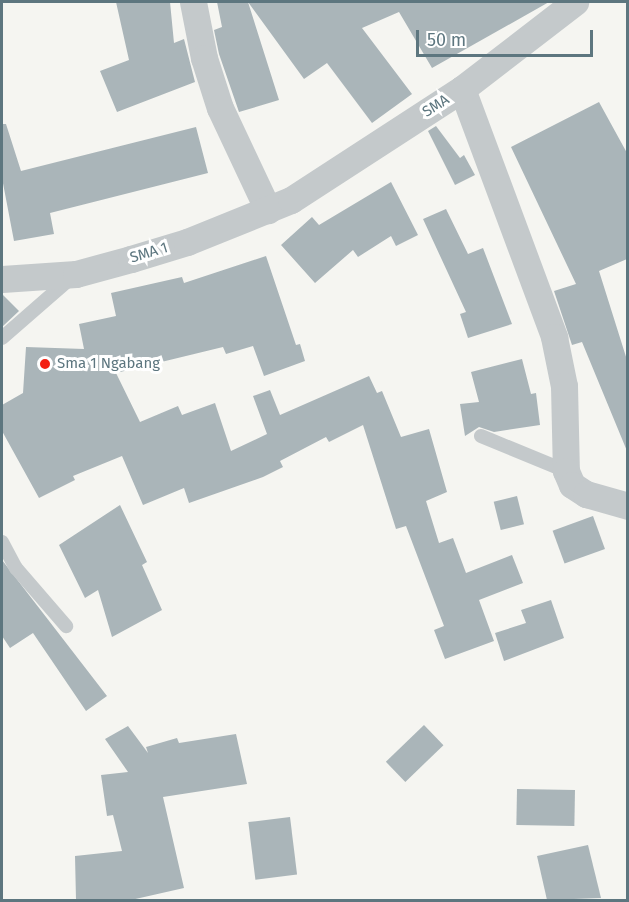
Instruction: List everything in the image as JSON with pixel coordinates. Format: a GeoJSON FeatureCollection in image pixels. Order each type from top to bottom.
{"type":"FeatureCollection","features":[{"type":"Feature","properties":{"kind":"street"},"geometry":{"type":"LineString","coordinates":[[194,2],[204,58],[220,108],[279,205]]}},
{"type":"Feature","properties":{"kind":"street","name":"SMA"},"geometry":{"type":"LineString","coordinates":[[279,205],[462,89],[576,2]]}},
{"type":"Feature","properties":{"kind":"street"},"geometry":{"type":"LineString","coordinates":[[462,89],[520,235],[554,337],[564,386],[566,471],[572,485],[586,494],[627,506]]}},
{"type":"Feature","properties":{"kind":"street","name":"SMA 1"},"geometry":{"type":"LineString","coordinates":[[2,279],[76,274],[187,242],[279,205]]}},
{"type":"Feature","properties":{"kind":"lane"},"geometry":{"type":"LineString","coordinates":[[2,338],[76,274]]}},
{"type":"Feature","properties":{"kind":"lane"},"geometry":{"type":"LineString","coordinates":[[481,436],[566,471]]}},
{"type":"Feature","properties":{"kind":"lane"},"geometry":{"type":"LineString","coordinates":[[2,542],[16,568],[66,626]]}},
{"type":"Feature","properties":{"kind":"building"},"geometry":{"type":"Polygon","coordinates":[[[116,2],[170,2],[174,43],[184,39],[195,82],[117,112],[100,71],[129,60],[116,2]]]}},
{"type":"Feature","properties":{"kind":"building"},"geometry":{"type":"Polygon","coordinates":[[[217,2],[248,2],[279,100],[239,112],[219,54],[214,30],[222,27],[217,2]]]}},
{"type":"Feature","properties":{"kind":"building"},"geometry":{"type":"Polygon","coordinates":[[[248,2],[549,2],[432,68],[399,12],[362,28],[412,94],[372,123],[327,63],[304,79],[248,2]]]}},
{"type":"Feature","properties":{"kind":"building"},"geometry":{"type":"Polygon","coordinates":[[[599,102],[627,153],[627,259],[599,271],[627,360],[627,451],[582,342],[572,345],[554,291],[576,284],[511,147],[599,102]]]}},
{"type":"Feature","properties":{"kind":"building"},"geometry":{"type":"Polygon","coordinates":[[[2,124],[6,124],[21,171],[196,127],[208,173],[50,213],[54,234],[14,241],[2,178],[2,124]]]}},
{"type":"Feature","properties":{"kind":"building"},"geometry":{"type":"Polygon","coordinates":[[[436,126],[460,158],[464,155],[475,175],[455,185],[428,131],[436,126]]]}},
{"type":"Feature","properties":{"kind":"building"},"geometry":{"type":"Polygon","coordinates":[[[391,182],[418,235],[396,246],[391,236],[358,257],[353,250],[315,283],[281,245],[312,217],[319,225],[391,182]]]}},
{"type":"Feature","properties":{"kind":"building"},"geometry":{"type":"Polygon","coordinates":[[[446,209],[468,254],[483,248],[512,324],[468,338],[460,314],[466,312],[423,219],[446,209]]]}},
{"type":"Feature","properties":{"kind":"building"},"geometry":{"type":"Polygon","coordinates":[[[266,256],[296,345],[300,344],[305,361],[264,376],[253,346],[226,354],[223,347],[116,373],[140,422],[178,406],[182,415],[215,403],[231,451],[267,434],[253,396],[270,390],[280,415],[369,376],[377,393],[382,391],[401,437],[429,429],[447,492],[426,501],[439,543],[453,538],[466,573],[512,555],[523,583],[479,600],[494,641],[445,659],[434,630],[444,626],[406,526],[396,529],[363,425],[329,442],[326,437],[280,461],[283,467],[263,477],[189,503],[184,488],[143,505],[122,456],[73,476],[75,480],[39,498],[2,431],[2,405],[23,393],[26,347],[84,349],[79,324],[116,316],[111,293],[182,277],[184,283],[266,256]]]}},
{"type":"Feature","properties":{"kind":"building"},"geometry":{"type":"Polygon","coordinates":[[[2,294],[19,311],[2,327],[2,294]]]}},
{"type":"Feature","properties":{"kind":"building"},"geometry":{"type":"Polygon","coordinates":[[[522,359],[531,394],[536,393],[540,425],[494,432],[479,427],[465,436],[460,404],[479,402],[471,372],[522,359]]]}},
{"type":"Feature","properties":{"kind":"building"},"geometry":{"type":"Polygon","coordinates":[[[517,496],[524,524],[501,530],[494,502],[517,496]]]}},
{"type":"Feature","properties":{"kind":"building"},"geometry":{"type":"Polygon","coordinates":[[[120,505],[147,562],[142,565],[162,610],[112,637],[98,590],[85,598],[59,545],[120,505]]]}},
{"type":"Feature","properties":{"kind":"building"},"geometry":{"type":"Polygon","coordinates":[[[593,516],[605,549],[565,564],[553,531],[593,516]]]}},
{"type":"Feature","properties":{"kind":"building"},"geometry":{"type":"Polygon","coordinates":[[[2,560],[107,696],[86,711],[33,633],[10,648],[2,636],[2,560]]]}},
{"type":"Feature","properties":{"kind":"building"},"geometry":{"type":"Polygon","coordinates":[[[551,600],[564,638],[504,661],[495,633],[526,623],[521,610],[551,600]]]}},
{"type":"Feature","properties":{"kind":"building"},"geometry":{"type":"Polygon","coordinates":[[[424,725],[443,745],[405,782],[386,762],[424,725]]]}},
{"type":"Feature","properties":{"kind":"building"},"geometry":{"type":"Polygon","coordinates":[[[128,726],[148,753],[146,747],[177,738],[179,743],[236,734],[247,784],[163,797],[184,888],[131,900],[76,900],[75,856],[122,851],[113,815],[107,816],[101,775],[128,772],[105,739],[128,726]]]}},
{"type":"Feature","properties":{"kind":"building"},"geometry":{"type":"Polygon","coordinates":[[[517,789],[575,790],[574,826],[516,825],[517,789]]]}},
{"type":"Feature","properties":{"kind":"building"},"geometry":{"type":"Polygon","coordinates":[[[290,817],[297,875],[255,880],[248,822],[290,817]]]}},
{"type":"Feature","properties":{"kind":"building"},"geometry":{"type":"Polygon","coordinates":[[[588,845],[601,898],[547,900],[537,856],[588,845]]]}},
{"type":"Feature","properties":{"kind":"place","name":"Sma 1 Ngabang"},"geometry":{"type":"Point","coordinates":[45,364]}}]}
